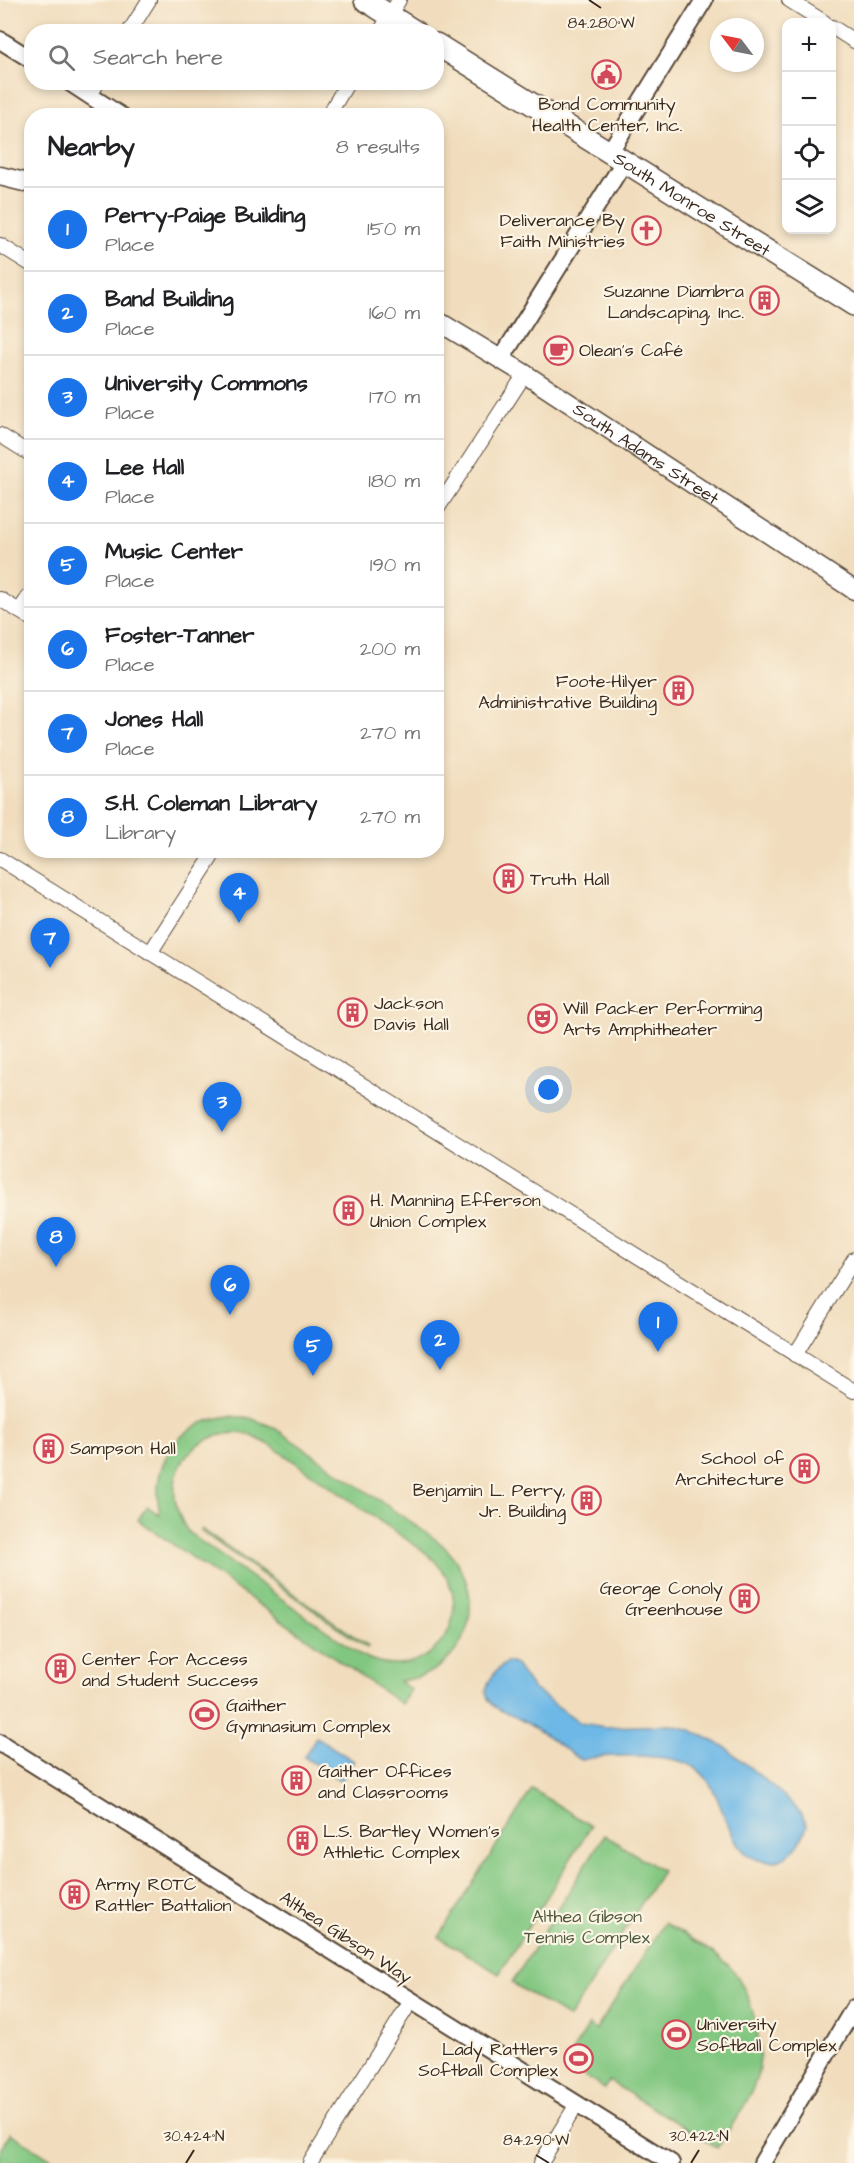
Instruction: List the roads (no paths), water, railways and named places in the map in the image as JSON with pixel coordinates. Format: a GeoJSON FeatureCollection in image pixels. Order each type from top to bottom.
{"type":"FeatureCollection","features":[{"type":"Feature","properties":{"kind":"main road"},"geometry":{"type":"LineString","coordinates":[[365,0],[403,24]]}},
{"type":"Feature","properties":{"kind":"main road","name":"South Monroe Street"},"geometry":{"type":"LineString","coordinates":[[444,49],[854,305]]}},
{"type":"Feature","properties":{"kind":"main road"},"geometry":{"type":"LineString","coordinates":[[0,176],[24,182]]}},
{"type":"Feature","properties":{"kind":"main road","name":"South Adams Street"},"geometry":{"type":"LineString","coordinates":[[444,325],[525,374],[854,590]]}},
{"type":"Feature","properties":{"kind":"street"},"geometry":{"type":"LineString","coordinates":[[134,24],[149,0]]}},
{"type":"Feature","properties":{"kind":"street"},"geometry":{"type":"LineString","coordinates":[[501,359],[704,0]]}},
{"type":"Feature","properties":{"kind":"street"},"geometry":{"type":"LineString","coordinates":[[789,0],[818,18]]}},
{"type":"Feature","properties":{"kind":"street"},"geometry":{"type":"LineString","coordinates":[[836,30],[854,42]]}},
{"type":"Feature","properties":{"kind":"street"},"geometry":{"type":"LineString","coordinates":[[0,40],[24,55]]}},
{"type":"Feature","properties":{"kind":"street"},"geometry":{"type":"LineString","coordinates":[[95,90],[113,108]]}},
{"type":"Feature","properties":{"kind":"street"},"geometry":{"type":"LineString","coordinates":[[333,108],[343,90]]}},
{"type":"Feature","properties":{"kind":"street"},"geometry":{"type":"LineString","coordinates":[[0,245],[24,260]]}},
{"type":"Feature","properties":{"kind":"street"},"geometry":{"type":"LineString","coordinates":[[444,499],[525,374]]}},
{"type":"Feature","properties":{"kind":"street"},"geometry":{"type":"LineString","coordinates":[[0,435],[24,450]]}},
{"type":"Feature","properties":{"kind":"street"},"geometry":{"type":"LineString","coordinates":[[0,599],[24,614]]}},
{"type":"Feature","properties":{"kind":"street"},"geometry":{"type":"LineString","coordinates":[[150,953],[211,858]]}},
{"type":"Feature","properties":{"kind":"street"},"geometry":{"type":"LineString","coordinates":[[0,859],[854,1391]]}},
{"type":"Feature","properties":{"kind":"street"},"geometry":{"type":"LineString","coordinates":[[795,1355],[854,1259]]}},
{"type":"Feature","properties":{"kind":"street","name":"Althea Gibson Way"},"geometry":{"type":"LineString","coordinates":[[0,1743],[671,2163]]}},
{"type":"Feature","properties":{"kind":"street"},"geometry":{"type":"LineString","coordinates":[[310,2163],[411,2001]]}},
{"type":"Feature","properties":{"kind":"street"},"geometry":{"type":"LineString","coordinates":[[762,2163],[854,2008]]}},
{"type":"Feature","properties":{"kind":"street"},"geometry":{"type":"LineString","coordinates":[[541,2163],[577,2104]]}},
{"type":"Feature","properties":{"kind":"water"},"geometry":{"type":"Polygon","coordinates":[[[508,1662],[516,1665],[532,1688],[581,1723],[605,1727],[672,1725],[691,1730],[725,1747],[801,1813],[807,1826],[799,1843],[791,1853],[780,1860],[757,1859],[744,1852],[735,1839],[714,1792],[706,1778],[694,1767],[684,1762],[656,1757],[606,1757],[581,1760],[535,1728],[499,1710],[489,1700],[487,1689],[491,1678],[508,1662]]]}},
{"type":"Feature","properties":{"kind":"water"},"geometry":{"type":"Polygon","coordinates":[[[316,1737],[354,1761],[341,1781],[304,1757],[316,1737]]]}},
{"type":"Feature","properties":{"kind":"place","name":"Bond Community Health Center, Inc."},"geometry":{"type":"Point","coordinates":[607,75]}},
{"type":"Feature","properties":{"kind":"place","name":"Deliverance By Faith Ministries"},"geometry":{"type":"Point","coordinates":[646,230]}},
{"type":"Feature","properties":{"kind":"place","name":"Suzanne Diambra Landscaping, Inc."},"geometry":{"type":"Point","coordinates":[765,301]}},
{"type":"Feature","properties":{"kind":"place","name":"Olean's Café"},"geometry":{"type":"Point","coordinates":[558,350]}},
{"type":"Feature","properties":{"kind":"place","name":"Foote-Hilyer Administrative Building"},"geometry":{"type":"Point","coordinates":[678,691]}},
{"type":"Feature","properties":{"kind":"place","name":"Truth Hall"},"geometry":{"type":"Point","coordinates":[509,879]}},
{"type":"Feature","properties":{"kind":"place","name":"Lee Hall"},"geometry":{"type":"Point","coordinates":[239,923]}},
{"type":"Feature","properties":{"kind":"place","name":"Jones Hall"},"geometry":{"type":"Point","coordinates":[50,968]}},
{"type":"Feature","properties":{"kind":"place","name":"Jackson Davis Hall"},"geometry":{"type":"Point","coordinates":[353,1013]}},
{"type":"Feature","properties":{"kind":"place","name":"Will Packer Performing Arts Amphitheater"},"geometry":{"type":"Point","coordinates":[542,1018]}},
{"type":"Feature","properties":{"kind":"place","name":"University Commons"},"geometry":{"type":"Point","coordinates":[222,1132]}},
{"type":"Feature","properties":{"kind":"place","name":"H. Manning Efferson Union Complex"},"geometry":{"type":"Point","coordinates":[349,1210]}},
{"type":"Feature","properties":{"kind":"place","name":"S.H. Coleman Library"},"geometry":{"type":"Point","coordinates":[56,1267]}},
{"type":"Feature","properties":{"kind":"place","name":"Foster-Tanner"},"geometry":{"type":"Point","coordinates":[230,1315]}},
{"type":"Feature","properties":{"kind":"place","name":"Perry-Paige Building"},"geometry":{"type":"Point","coordinates":[658,1352]}},
{"type":"Feature","properties":{"kind":"place","name":"Band Building"},"geometry":{"type":"Point","coordinates":[440,1370]}},
{"type":"Feature","properties":{"kind":"place","name":"Music Center"},"geometry":{"type":"Point","coordinates":[313,1376]}},
{"type":"Feature","properties":{"kind":"place","name":"Sampson Hall"},"geometry":{"type":"Point","coordinates":[49,1448]}},
{"type":"Feature","properties":{"kind":"place","name":"School of Architecture"},"geometry":{"type":"Point","coordinates":[805,1468]}},
{"type":"Feature","properties":{"kind":"place","name":"Benjamin L. Perry, Jr. Building"},"geometry":{"type":"Point","coordinates":[587,1500]}},
{"type":"Feature","properties":{"kind":"place","name":"George Conoly Greenhouse"},"geometry":{"type":"Point","coordinates":[744,1598]}},
{"type":"Feature","properties":{"kind":"place","name":"Center for Access and Student Success"},"geometry":{"type":"Point","coordinates":[61,1669]}},
{"type":"Feature","properties":{"kind":"place","name":"Gaither Gymnasium Complex"},"geometry":{"type":"Point","coordinates":[205,1715]}},
{"type":"Feature","properties":{"kind":"place","name":"Gaither Offices and Classrooms"},"geometry":{"type":"Point","coordinates":[297,1781]}},
{"type":"Feature","properties":{"kind":"place","name":"L.S. Bartley Women's Athletic Complex"},"geometry":{"type":"Point","coordinates":[302,1841]}},
{"type":"Feature","properties":{"kind":"place","name":"Army ROTC Rattler Battalion"},"geometry":{"type":"Point","coordinates":[74,1894]}},
{"type":"Feature","properties":{"kind":"place","name":"University Softball Complex"},"geometry":{"type":"Point","coordinates":[676,2034]}},
{"type":"Feature","properties":{"kind":"place","name":"Lady Rattlers Softball Complex"},"geometry":{"type":"Point","coordinates":[579,2059]}},
{"type":"Feature","properties":{"kind":"park label","name":"Althea Gibson Tennis Complex"},"geometry":{"type":"Point","coordinates":[587,1926]}}]}
